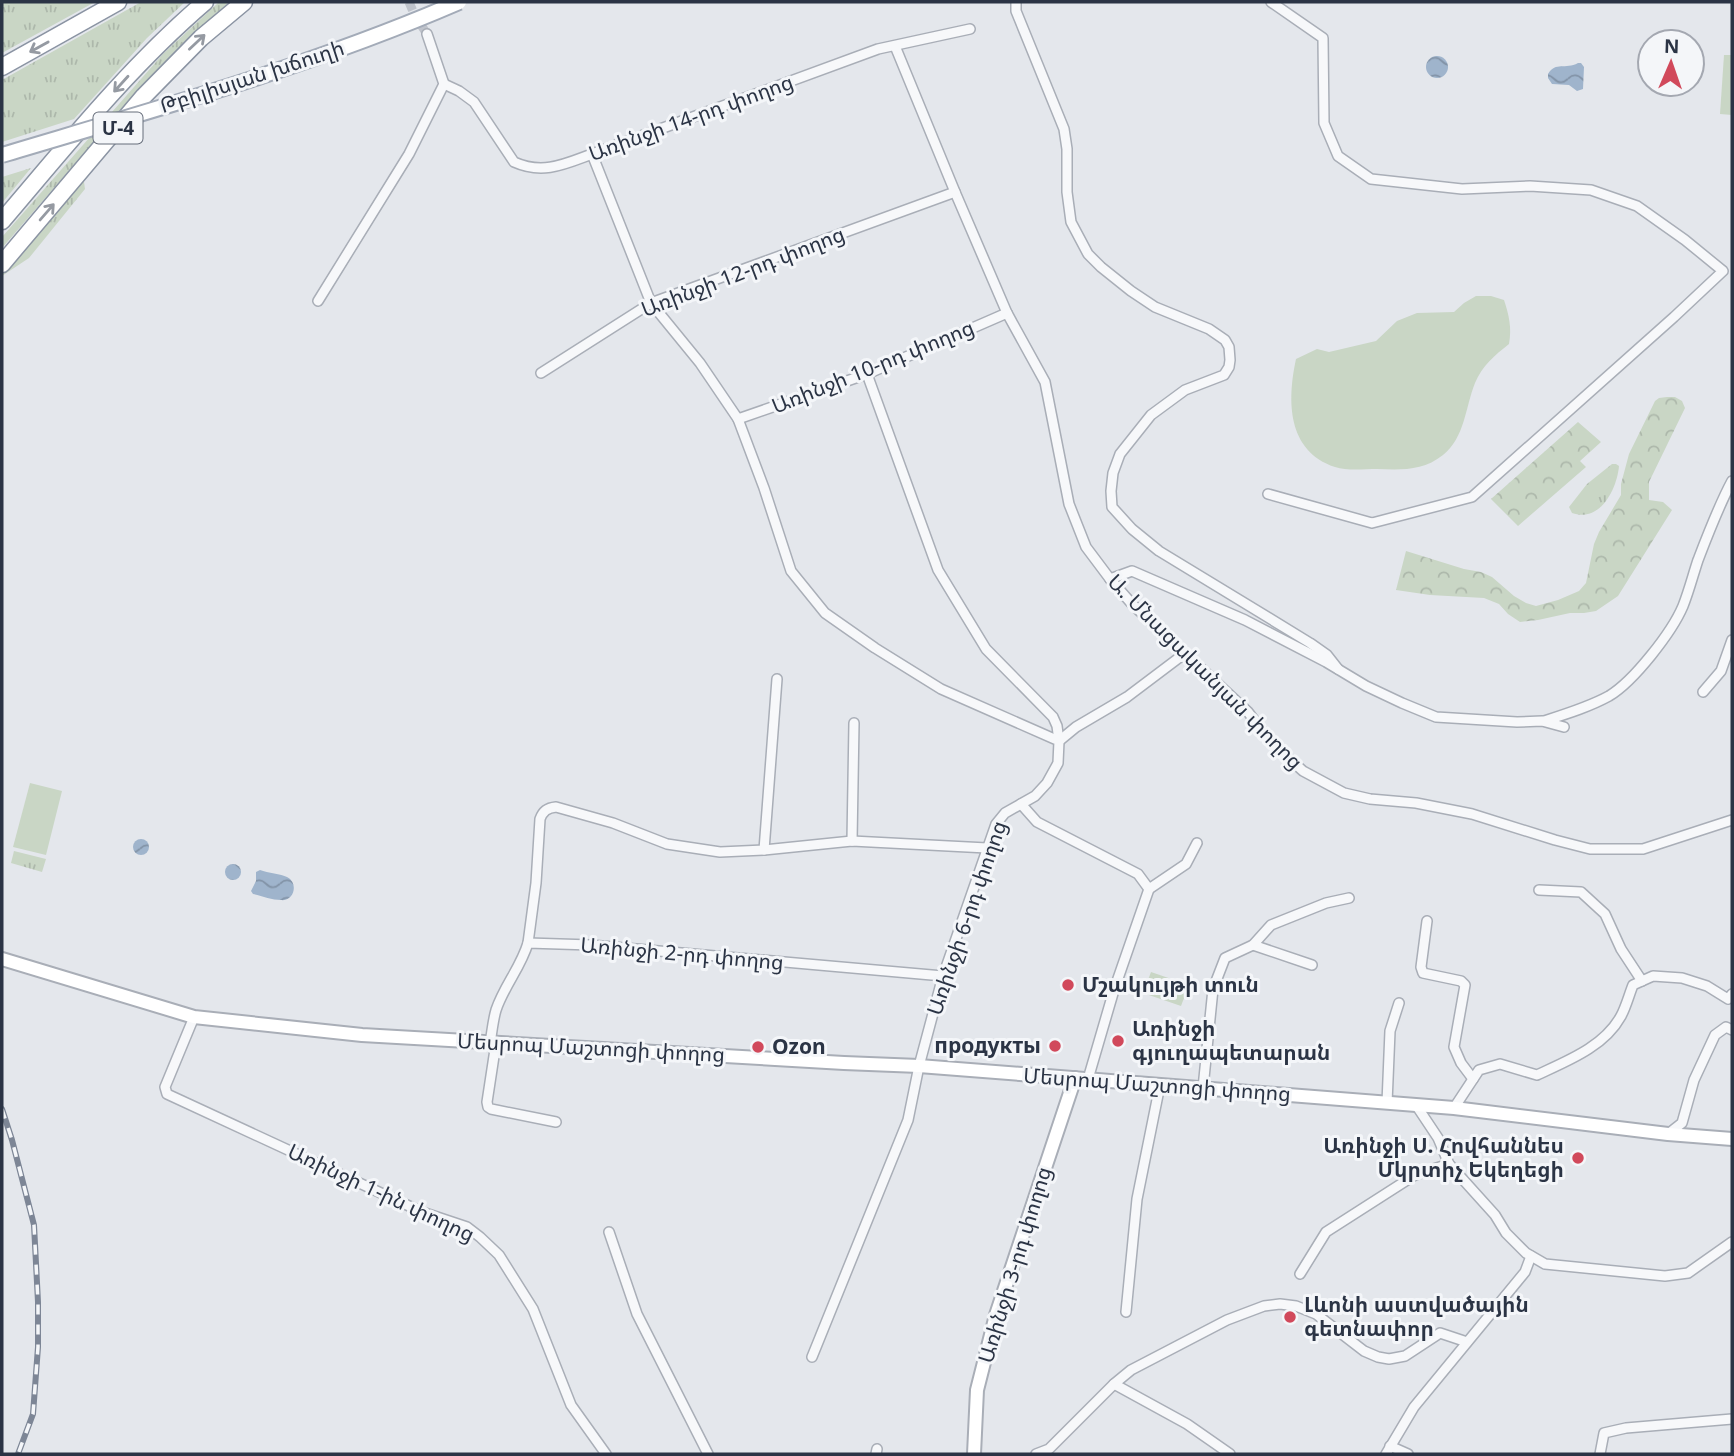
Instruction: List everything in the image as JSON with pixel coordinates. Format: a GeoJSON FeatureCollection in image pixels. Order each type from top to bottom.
{"type":"FeatureCollection","features":[{"type":"Feature","properties":{"kind":"highway"},"geometry":{"type":"LineString","coordinates":[[2,68],[118,2]]}},
{"type":"Feature","properties":{"kind":"highway","name":"Մ-4"},"geometry":{"type":"LineString","coordinates":[[2,221],[123,81],[205,2]]}},
{"type":"Feature","properties":{"kind":"highway","name":"Մ-4"},"geometry":{"type":"LineString","coordinates":[[2,264],[144,96],[201,38],[244,2]]}},
{"type":"Feature","properties":{"kind":"main road","name":"Թբիլիսյան խճուղի"},"geometry":{"type":"LineString","coordinates":[[2,155],[247,82],[407,24],[459,2]]}},
{"type":"Feature","properties":{"kind":"street"},"geometry":{"type":"LineString","coordinates":[[1016,2],[1016,11],[1064,130],[1068,149],[1067,192],[1071,222],[1088,254],[1131,291],[1155,307],[1209,329],[1225,340],[1229,347],[1230,367],[1224,375],[1185,390],[1151,415],[1120,454],[1112,473],[1112,508],[1159,551],[1310,643],[1327,655],[1338,669]]}},
{"type":"Feature","properties":{"kind":"street"},"geometry":{"type":"LineString","coordinates":[[1268,494],[1372,523],[1472,497],[1728,272],[1637,206],[1591,190],[1530,187],[1462,189],[1371,179],[1338,156],[1324,123],[1323,38],[1271,2]]}},
{"type":"Feature","properties":{"kind":"street","name":"Առինջի 14-րդ փողոց"},"geometry":{"type":"LineString","coordinates":[[444,84],[474,102],[514,162],[544,169],[593,155],[878,49],[970,29]]}},
{"type":"Feature","properties":{"kind":"street"},"geometry":{"type":"LineString","coordinates":[[318,301],[409,153],[444,84],[427,34]]}},
{"type":"Feature","properties":{"kind":"street","name":"Ա. Մնացականյան փողոց"},"geometry":{"type":"LineString","coordinates":[[895,46],[1007,313],[1045,382],[1069,505],[1086,547],[1132,604],[1248,712],[1271,742],[1303,771],[1344,793],[1472,814],[1590,849],[1643,849],[1732,820]]}},
{"type":"Feature","properties":{"kind":"street"},"geometry":{"type":"LineString","coordinates":[[593,155],[651,303],[700,363],[738,419],[791,571],[825,613],[874,648],[941,689],[1059,741]]}},
{"type":"Feature","properties":{"kind":"street","name":"Առինջի 12-րդ փողոց"},"geometry":{"type":"LineString","coordinates":[[541,373],[651,303],[955,192]]}},
{"type":"Feature","properties":{"kind":"street","name":"Առինջի 10-րդ փողոց"},"geometry":{"type":"LineString","coordinates":[[738,419],[867,374],[1007,313]]}},
{"type":"Feature","properties":{"kind":"street"},"geometry":{"type":"LineString","coordinates":[[867,374],[938,570],[986,649],[1053,717],[1059,741]]}},
{"type":"Feature","properties":{"kind":"street"},"geometry":{"type":"LineString","coordinates":[[1110,579],[1132,570],[1245,620],[1366,686],[1436,717],[1542,721],[1610,695],[1634,674],[1662,640],[1684,604],[1699,557],[1732,481]]}},
{"type":"Feature","properties":{"kind":"street"},"geometry":{"type":"LineString","coordinates":[[1703,692],[1721,671],[1732,640]]}},
{"type":"Feature","properties":{"kind":"street"},"geometry":{"type":"LineString","coordinates":[[1059,741],[1076,727],[1127,697],[1184,654]]}},
{"type":"Feature","properties":{"kind":"street"},"geometry":{"type":"LineString","coordinates":[[764,850],[778,679]]}},
{"type":"Feature","properties":{"kind":"street"},"geometry":{"type":"LineString","coordinates":[[1542,721],[1564,727]]}},
{"type":"Feature","properties":{"kind":"street"},"geometry":{"type":"LineString","coordinates":[[852,841],[853,723]]}},
{"type":"Feature","properties":{"kind":"street","name":"Առինջի 6-րդ փողոց"},"geometry":{"type":"LineString","coordinates":[[812,1357],[908,1120],[943,975],[996,824],[1005,813],[1035,796],[1047,783],[1058,763],[1059,741]]}},
{"type":"Feature","properties":{"kind":"street"},"geometry":{"type":"LineString","coordinates":[[1021,804],[1037,822],[1138,874],[1149,889]]}},
{"type":"Feature","properties":{"kind":"street"},"geometry":{"type":"LineString","coordinates":[[556,1122],[491,1110],[487,1102],[496,1010],[524,958],[528,943],[536,883],[540,819],[542,812],[549,807],[613,823],[667,844],[720,852],[852,841],[988,848]]}},
{"type":"Feature","properties":{"kind":"street"},"geometry":{"type":"LineString","coordinates":[[1082,1079],[1149,889],[1186,864],[1197,843]]}},
{"type":"Feature","properties":{"kind":"street"},"geometry":{"type":"LineString","coordinates":[[1539,890],[1581,892],[1605,914],[1621,949],[1642,981]]}},
{"type":"Feature","properties":{"kind":"street"},"geometry":{"type":"LineString","coordinates":[[1203,1088],[1213,989],[1225,958],[1253,945],[1270,925],[1326,903],[1349,898]]}},
{"type":"Feature","properties":{"kind":"street"},"geometry":{"type":"LineString","coordinates":[[1427,921],[1420,967],[1423,973],[1461,981],[1465,985],[1454,1047],[1461,1063],[1473,1079]]}},
{"type":"Feature","properties":{"kind":"street","name":"Առինջի 2-րդ փողոց"},"geometry":{"type":"LineString","coordinates":[[528,943],[591,945],[943,975]]}},
{"type":"Feature","properties":{"kind":"street"},"geometry":{"type":"LineString","coordinates":[[1253,945],[1312,965]]}},
{"type":"Feature","properties":{"kind":"street","name":"Մեսրոպ Մաշտոցի փողոց"},"geometry":{"type":"LineString","coordinates":[[2,959],[194,1017],[362,1035],[919,1066],[1454,1108],[1668,1135],[1732,1139]]}},
{"type":"Feature","properties":{"kind":"street"},"geometry":{"type":"LineString","coordinates":[[1454,1108],[1479,1070],[1500,1064],[1537,1075],[1602,1040],[1621,1017],[1633,985],[1653,976],[1682,978],[1707,986],[1728,999],[1732,994]]}},
{"type":"Feature","properties":{"kind":"street"},"geometry":{"type":"LineString","coordinates":[[1387,1103],[1390,1031],[1399,1003]]}},
{"type":"Feature","properties":{"kind":"street","name":"Առինջի 1-ին փողոց"},"geometry":{"type":"LineString","coordinates":[[194,1017],[165,1087],[167,1094],[422,1212],[467,1227],[480,1237],[499,1255],[533,1309],[571,1405],[606,1454]]}},
{"type":"Feature","properties":{"kind":"street"},"geometry":{"type":"LineString","coordinates":[[1668,1135],[1682,1123],[1694,1080],[1715,1035],[1727,1027],[1732,1030]]}},
{"type":"Feature","properties":{"kind":"street","name":"Առինջի 3-րդ փողոց"},"geometry":{"type":"LineString","coordinates":[[974,1454],[977,1390],[996,1315],[1082,1079]]}},
{"type":"Feature","properties":{"kind":"street"},"geometry":{"type":"LineString","coordinates":[[1126,1312],[1137,1199],[1160,1085]]}},
{"type":"Feature","properties":{"kind":"street"},"geometry":{"type":"LineString","coordinates":[[1416,1105],[1438,1138],[1449,1164],[1495,1215],[1506,1233],[1526,1253],[1545,1264],[1665,1276],[1688,1273],[1732,1242]]}},
{"type":"Feature","properties":{"kind":"street"},"geometry":{"type":"LineString","coordinates":[[1300,1274],[1326,1232],[1415,1175],[1449,1164]]}},
{"type":"Feature","properties":{"kind":"street"},"geometry":{"type":"LineString","coordinates":[[609,1232],[637,1314],[708,1454]]}},
{"type":"Feature","properties":{"kind":"street"},"geometry":{"type":"LineString","coordinates":[[1408,1454],[1388,1450],[1414,1408],[1525,1272],[1531,1256]]}},
{"type":"Feature","properties":{"kind":"street"},"geometry":{"type":"LineString","coordinates":[[1036,1454],[1052,1452],[1114,1384],[1131,1370],[1227,1320],[1264,1306],[1280,1304],[1317,1314],[1364,1351],[1389,1359],[1405,1356],[1440,1333],[1467,1342]]}},
{"type":"Feature","properties":{"kind":"street"},"geometry":{"type":"LineString","coordinates":[[1114,1384],[1187,1424],[1230,1454]]}},
{"type":"Feature","properties":{"kind":"street"},"geometry":{"type":"LineString","coordinates":[[1600,1454],[1604,1433],[1626,1428],[1732,1419]]}},
{"type":"Feature","properties":{"kind":"green space"},"geometry":{"type":"Polygon","coordinates":[[[2,2],[95,2],[2,53],[2,2]]]}},
{"type":"Feature","properties":{"kind":"green space"},"geometry":{"type":"Polygon","coordinates":[[[141,2],[185,2],[147,38],[74,119],[2,142],[2,80],[141,2]]]}},
{"type":"Feature","properties":{"kind":"green space"},"geometry":{"type":"Polygon","coordinates":[[[219,2],[229,2],[151,76],[2,248],[2,237],[163,54],[219,2]]]}},
{"type":"Feature","properties":{"kind":"green space"},"geometry":{"type":"Polygon","coordinates":[[[1724,55],[1732,55],[1732,115],[1720,114],[1724,55]]]}},
{"type":"Feature","properties":{"kind":"green space"},"geometry":{"type":"Polygon","coordinates":[[[31,168],[2,203],[2,177],[31,168]]]}},
{"type":"Feature","properties":{"kind":"green space"},"geometry":{"type":"Polygon","coordinates":[[[82,181],[85,189],[29,258],[2,276],[2,273],[82,181]]]}},
{"type":"Feature","properties":{"kind":"green space"},"geometry":{"type":"Polygon","coordinates":[[[1476,296],[1491,296],[1504,300],[1510,322],[1509,344],[1481,371],[1456,440],[1443,455],[1428,464],[1412,468],[1350,469],[1335,467],[1307,449],[1294,423],[1292,407],[1296,359],[1317,349],[1329,352],[1376,341],[1397,321],[1417,313],[1454,312],[1476,296]]]}},
{"type":"Feature","properties":{"kind":"green space"},"geometry":{"type":"Polygon","coordinates":[[[1675,397],[1682,401],[1685,408],[1649,482],[1649,500],[1663,502],[1672,510],[1618,596],[1596,611],[1520,622],[1499,604],[1484,598],[1396,590],[1406,551],[1481,572],[1492,577],[1514,596],[1536,606],[1579,591],[1586,583],[1599,532],[1621,495],[1621,484],[1629,454],[1655,401],[1659,398],[1675,397]]]}},
{"type":"Feature","properties":{"kind":"green space"},"geometry":{"type":"Polygon","coordinates":[[[1578,422],[1601,442],[1580,461],[1586,467],[1518,526],[1491,499],[1578,422]]]}},
{"type":"Feature","properties":{"kind":"green space"},"geometry":{"type":"Polygon","coordinates":[[[1612,464],[1619,466],[1618,475],[1605,502],[1591,513],[1572,513],[1569,507],[1587,484],[1612,464]]]}},
{"type":"Feature","properties":{"kind":"green space"},"geometry":{"type":"Polygon","coordinates":[[[30,783],[62,791],[46,855],[13,847],[30,783]]]}},
{"type":"Feature","properties":{"kind":"green space"},"geometry":{"type":"Polygon","coordinates":[[[14,851],[46,859],[42,872],[11,863],[14,851]]]}},
{"type":"Feature","properties":{"kind":"green space"},"geometry":{"type":"Polygon","coordinates":[[[1151,972],[1189,985],[1181,1006],[1143,993],[1151,972]]]}},
{"type":"Feature","properties":{"kind":"water"},"geometry":{"type":"Polygon","coordinates":[[[1437,56],[1445,59],[1448,67],[1445,75],[1437,78],[1429,75],[1426,67],[1429,59],[1437,56]]]}},
{"type":"Feature","properties":{"kind":"water"},"geometry":{"type":"Polygon","coordinates":[[[1578,63],[1584,67],[1583,89],[1577,91],[1569,85],[1552,84],[1548,78],[1554,68],[1578,63]]]}},
{"type":"Feature","properties":{"kind":"water"},"geometry":{"type":"Polygon","coordinates":[[[138,839],[144,839],[149,847],[147,853],[138,855],[133,850],[133,844],[138,839]]]}},
{"type":"Feature","properties":{"kind":"water"},"geometry":{"type":"Polygon","coordinates":[[[230,864],[236,864],[241,872],[239,878],[230,880],[225,875],[225,869],[230,864]]]}},
{"type":"Feature","properties":{"kind":"water"},"geometry":{"type":"Polygon","coordinates":[[[260,870],[291,880],[294,887],[292,895],[281,900],[253,894],[251,891],[256,881],[256,872],[260,870]]]}},
{"type":"Feature","properties":{"kind":"tunnel"},"geometry":{"type":"LineString","coordinates":[[409,2],[427,34]]}},
{"type":"Feature","properties":{"kind":"railway"},"geometry":{"type":"LineString","coordinates":[[2,1109],[34,1225],[38,1302],[33,1414],[18,1454]]}},
{"type":"Feature","properties":{"kind":"place","name":"Մշակույթի տուն"},"geometry":{"type":"Point","coordinates":[1068,985]}},
{"type":"Feature","properties":{"kind":"place","name":"Առինջի գյուղապետարան"},"geometry":{"type":"Point","coordinates":[1118,1041]}},
{"type":"Feature","properties":{"kind":"place","name":"продукты"},"geometry":{"type":"Point","coordinates":[1055,1046]}},
{"type":"Feature","properties":{"kind":"place","name":"Ozon"},"geometry":{"type":"Point","coordinates":[758,1047]}},
{"type":"Feature","properties":{"kind":"place","name":"Առինջի Ս. Հովհաննես Մկրտիչ Եկեղեցի"},"geometry":{"type":"Point","coordinates":[1578,1158]}},
{"type":"Feature","properties":{"kind":"place","name":"Լևոնի աստվածային գետնափոր"},"geometry":{"type":"Point","coordinates":[1290,1317]}}]}
